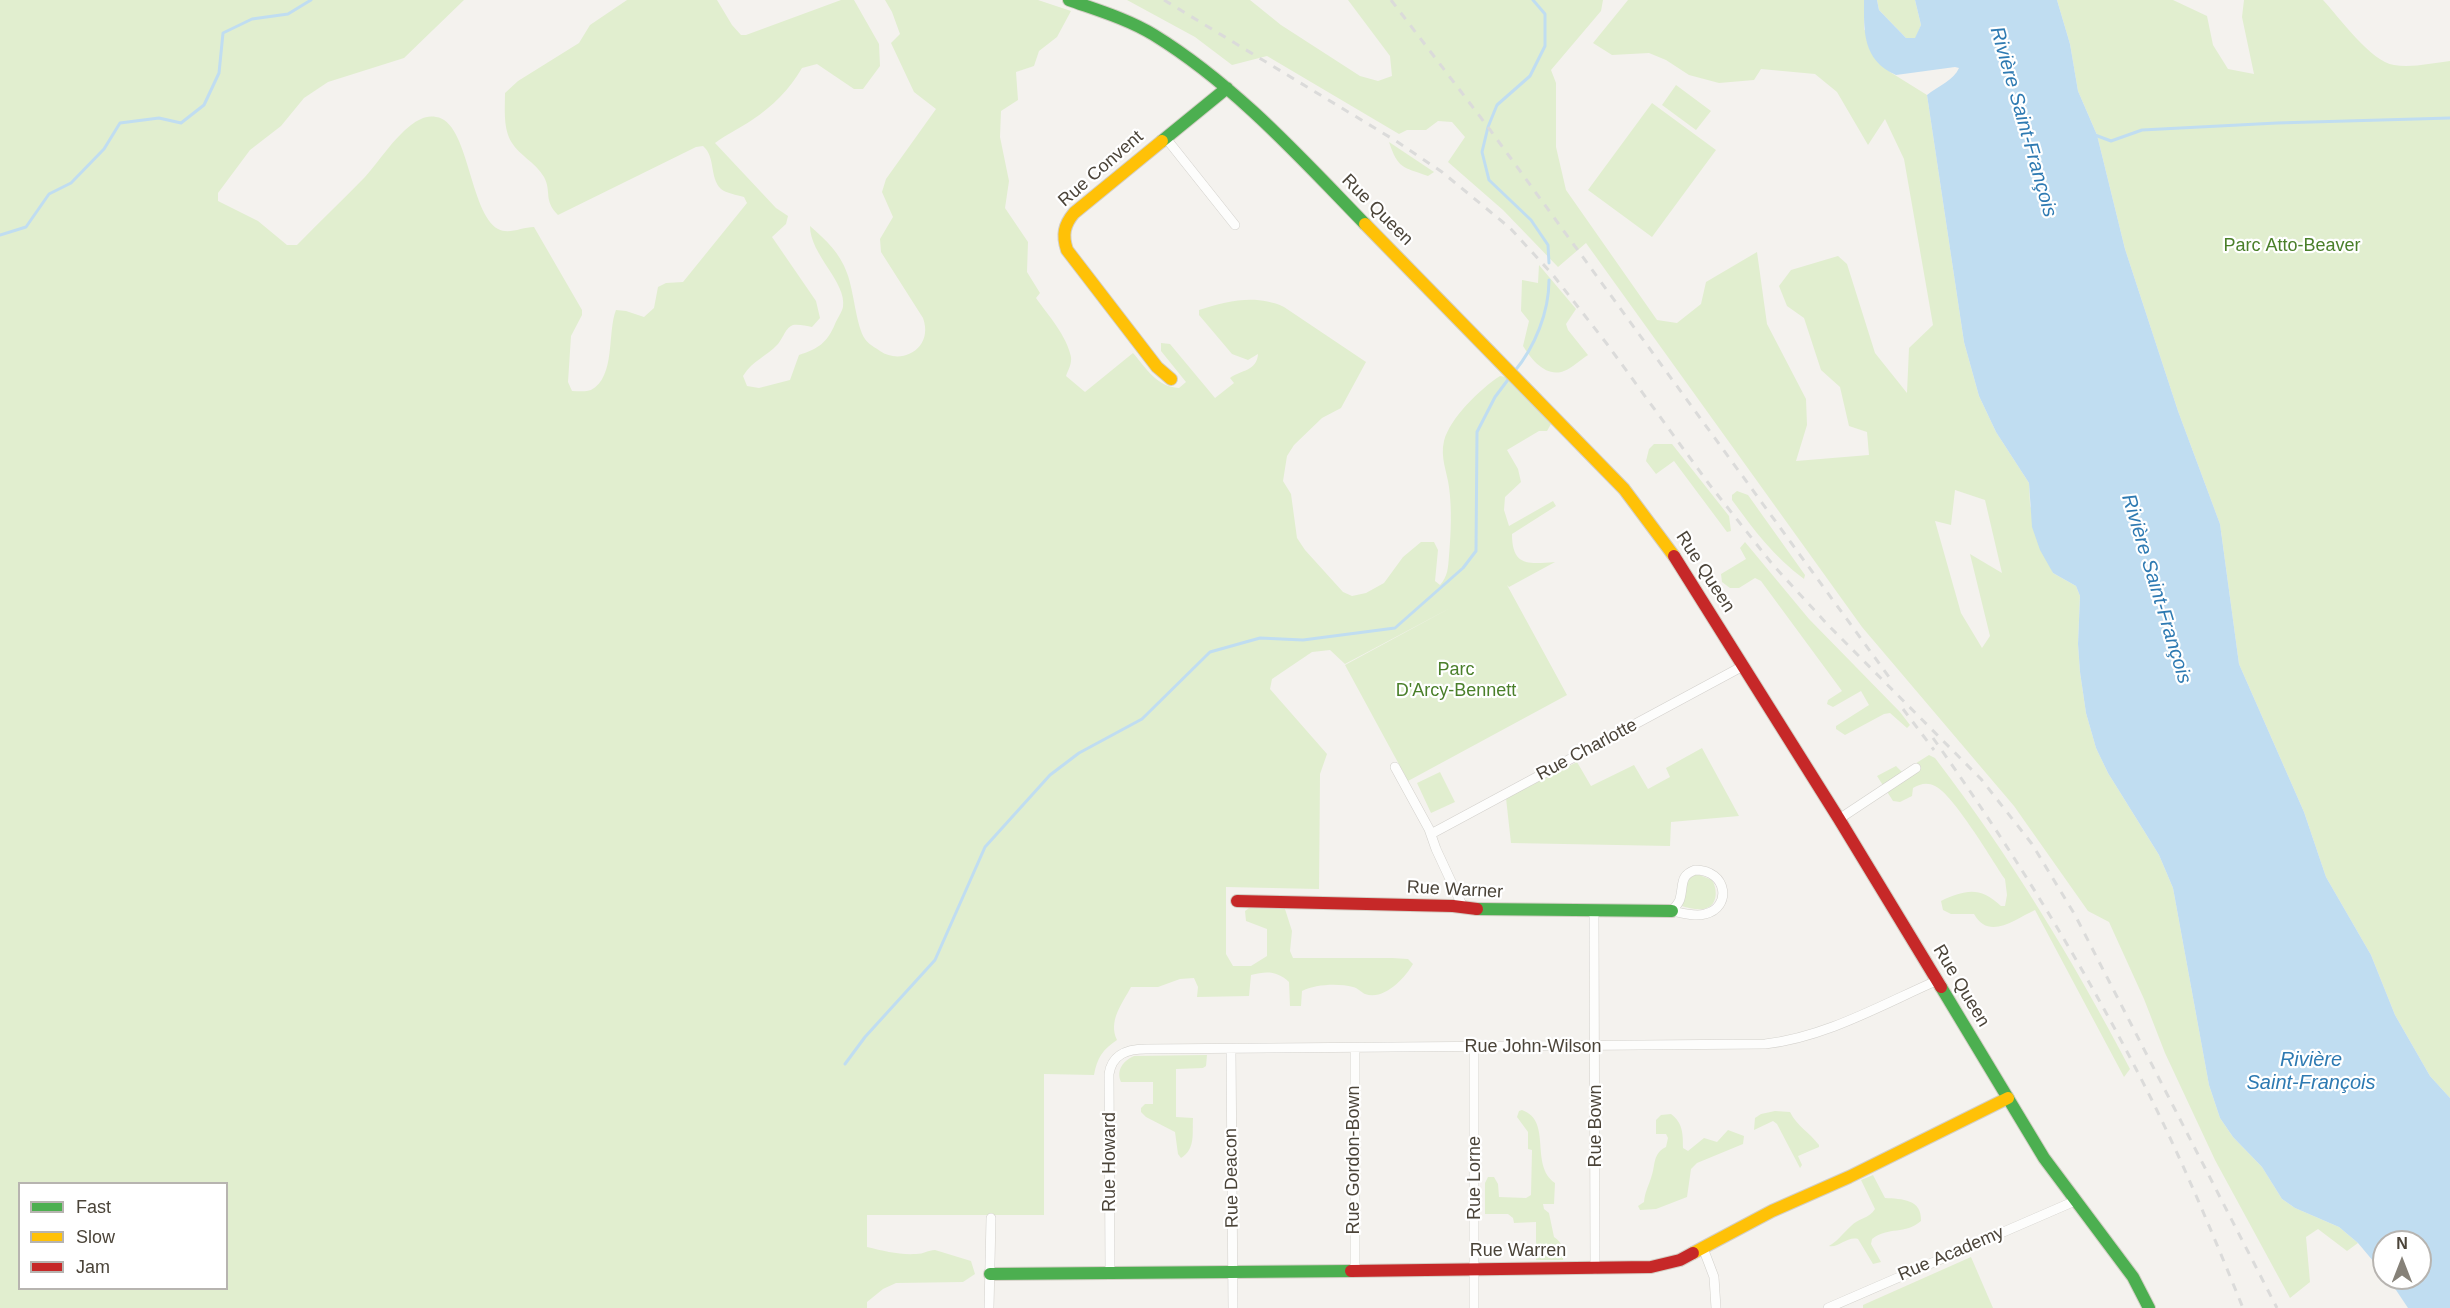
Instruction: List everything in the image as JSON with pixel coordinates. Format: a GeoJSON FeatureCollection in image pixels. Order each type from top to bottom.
{"type":"FeatureCollection","features":[{"type":"Feature","properties":{"kind":"street","name":"Rue Queen"},"geometry":{"type":"LineString","coordinates":[[1069,0],[1112,15],[1152,34],[1184,54],[1227,88],[1306,164],[1624,489],[1672,554],[1743,666],[1839,819],[2044,1158],[2074,1201],[2124,1264],[2149,1308]]}},
{"type":"Feature","properties":{"kind":"street","name":"Rue Convent"},"geometry":{"type":"LineString","coordinates":[[1172,379],[1161,372],[1072,257],[1064,243],[1064,226],[1074,213],[1227,88]]}},
{"type":"Feature","properties":{"kind":"street"},"geometry":{"type":"LineString","coordinates":[[1166,137],[1235,225]]}},
{"type":"Feature","properties":{"kind":"street","name":"Rue Charlotte"},"geometry":{"type":"LineString","coordinates":[[1431,834],[1743,666]]}},
{"type":"Feature","properties":{"kind":"street"},"geometry":{"type":"LineString","coordinates":[[1395,766],[1431,834],[1438,855],[1462,905]]}},
{"type":"Feature","properties":{"kind":"street"},"geometry":{"type":"LineString","coordinates":[[1839,819],[1916,768]]}},
{"type":"Feature","properties":{"kind":"street","name":"Rue Warner"},"geometry":{"type":"LineString","coordinates":[[1237,901],[1462,905],[1468,908],[1488,910],[1672,911],[1702,915],[1715,909],[1722,899],[1723,893],[1718,878],[1708,871],[1689,872],[1682,880],[1680,900],[1672,911]]}},
{"type":"Feature","properties":{"kind":"street","name":"Rue Bown"},"geometry":{"type":"LineString","coordinates":[[1594,912],[1595,1269]]}},
{"type":"Feature","properties":{"kind":"street","name":"Rue John-Wilson"},"geometry":{"type":"LineString","coordinates":[[1119,1055],[1134,1049],[1596,1047],[1748,1045],[1782,1042],[1826,1030],[1936,981]]}},
{"type":"Feature","properties":{"kind":"street","name":"Rue Lorne"},"geometry":{"type":"LineString","coordinates":[[1474,1047],[1474,1308]]}},
{"type":"Feature","properties":{"kind":"street","name":"Rue Deacon"},"geometry":{"type":"LineString","coordinates":[[1231,1048],[1233,1308]]}},
{"type":"Feature","properties":{"kind":"street","name":"Rue Gordon-Bown"},"geometry":{"type":"LineString","coordinates":[[1355,1048],[1353,1154],[1355,1271]]}},
{"type":"Feature","properties":{"kind":"street","name":"Rue Howard"},"geometry":{"type":"LineString","coordinates":[[1110,1272],[1109,1074],[1110,1065],[1119,1055]]}},
{"type":"Feature","properties":{"kind":"street","name":"Rue Warren"},"geometry":{"type":"LineString","coordinates":[[990,1274],[1595,1269],[1658,1266],[1680,1260],[1772,1211],[1874,1165],[2008,1098]]}},
{"type":"Feature","properties":{"kind":"street","name":"Rue Academy"},"geometry":{"type":"LineString","coordinates":[[1828,1308],[2074,1201]]}},
{"type":"Feature","properties":{"kind":"street"},"geometry":{"type":"LineString","coordinates":[[989,1308],[991,1218]]}},
{"type":"Feature","properties":{"kind":"street"},"geometry":{"type":"LineString","coordinates":[[1703,1248],[1713,1277],[1716,1308]]}},
{"type":"Feature","properties":{"kind":"green space","name":"Parc D'Arcy-Bennett"},"geometry":{"type":"Polygon","coordinates":[[[0,0],[464,0],[404,58],[328,82],[304,98],[281,126],[250,150],[218,193],[218,201],[258,221],[287,245],[297,245],[365,177],[392,143],[411,125],[429,117],[436,117],[447,122],[456,134],[474,187],[488,219],[502,231],[534,227],[582,310],[582,315],[571,336],[568,382],[572,391],[582,391],[591,390],[599,384],[604,375],[608,365],[616,310],[644,317],[654,308],[658,287],[666,283],[683,282],[747,203],[744,197],[729,193],[717,184],[710,156],[703,146],[696,147],[558,215],[549,200],[544,177],[515,147],[507,132],[505,93],[518,81],[579,43],[590,25],[627,0],[717,0],[732,25],[741,35],[746,35],[841,0],[854,0],[879,44],[880,66],[863,89],[854,89],[817,64],[802,68],[786,90],[767,109],[715,143],[776,208],[788,216],[786,224],[772,237],[816,301],[820,318],[812,327],[791,326],[778,344],[747,371],[743,376],[747,386],[759,388],[790,380],[799,355],[817,348],[825,341],[843,307],[840,288],[821,258],[810,226],[822,236],[841,259],[849,280],[859,326],[868,343],[889,355],[898,356],[914,351],[924,338],[923,318],[881,252],[880,239],[893,217],[882,192],[886,179],[936,109],[914,92],[891,43],[900,34],[885,0],[1038,0],[1071,11],[1057,37],[1039,51],[1034,66],[1016,72],[1018,100],[1001,111],[1000,137],[1009,181],[1005,208],[1028,242],[1027,272],[1040,293],[1036,298],[1066,341],[1069,349],[1071,362],[1066,376],[1085,392],[1133,353],[1158,380],[1171,387],[1179,388],[1186,382],[1161,351],[1161,343],[1170,344],[1215,398],[1234,383],[1230,378],[1255,364],[1258,354],[1248,360],[1232,354],[1199,315],[1199,310],[1242,300],[1263,301],[1284,307],[1366,362],[1341,408],[1322,418],[1294,445],[1287,456],[1283,481],[1291,494],[1297,538],[1343,592],[1352,596],[1366,593],[1384,583],[1403,557],[1421,542],[1434,542],[1438,550],[1435,581],[1440,585],[1443,582],[1448,568],[1451,521],[1449,487],[1443,459],[1444,441],[1452,423],[1484,388],[1500,376],[1506,377],[1551,424],[1547,431],[1539,431],[1507,450],[1518,469],[1521,482],[1505,497],[1504,510],[1509,526],[1553,501],[1556,506],[1512,534],[1515,553],[1519,558],[1530,563],[1555,562],[1509,587],[1507,585],[1567,695],[1408,781],[1345,665],[1452,607],[1345,664],[1330,650],[1312,652],[1272,679],[1270,689],[1327,754],[1320,774],[1319,889],[1226,887],[1226,954],[1233,966],[1251,966],[1267,956],[1267,929],[1246,921],[1245,911],[1249,908],[1285,909],[1292,931],[1290,951],[1293,958],[1408,959],[1413,964],[1409,970],[1393,987],[1379,994],[1365,994],[1355,988],[1341,985],[1307,989],[1302,991],[1301,1006],[1290,1006],[1289,982],[1272,973],[1251,975],[1249,996],[1197,997],[1198,987],[1194,978],[1180,979],[1158,987],[1131,987],[1115,1019],[1117,1040],[1101,1055],[1094,1075],[1044,1074],[1044,1215],[867,1215],[867,1247],[904,1254],[919,1254],[935,1250],[971,1261],[975,1274],[963,1282],[896,1283],[883,1289],[867,1302],[867,1308],[0,1308],[0,0]]]}},
{"type":"Feature","properties":{"kind":"green space"},"geometry":{"type":"Polygon","coordinates":[[[1127,0],[1250,0],[1281,25],[1360,76],[1378,81],[1392,76],[1390,56],[1348,0],[1603,0],[1601,11],[1551,70],[1556,83],[1556,147],[1566,190],[1657,320],[1677,323],[1701,304],[1706,282],[1757,252],[1767,324],[1806,399],[1807,425],[1796,461],[1869,455],[1867,432],[1849,426],[1840,387],[1821,370],[1804,318],[1787,306],[1779,286],[1791,270],[1838,256],[1847,264],[1875,353],[1907,393],[1909,348],[1933,325],[1904,159],[1885,119],[1868,145],[1837,92],[1815,74],[1761,69],[1754,80],[1719,83],[1689,75],[1666,60],[1649,53],[1612,55],[1593,43],[1628,0],[1864,0],[1864,29],[1890,72],[1927,95],[1964,342],[1979,396],[1996,432],[2029,483],[2030,505],[2053,573],[2076,586],[2080,596],[2078,644],[2086,713],[2096,748],[2108,773],[2159,855],[2173,888],[2209,1085],[2220,1118],[2233,1137],[2262,1167],[2282,1199],[2295,1208],[2339,1227],[2358,1243],[2347,1251],[2318,1229],[2306,1237],[2310,1282],[2290,1298],[2215,1160],[2165,1053],[2144,999],[2109,922],[2088,911],[2014,806],[1862,627],[1586,243],[1558,267],[1503,210],[1448,162],[1465,137],[1452,122],[1438,121],[1426,130],[1407,130],[1399,134],[1267,56],[1232,65],[1195,37],[1127,0]],[[1955,490],[1951,525],[1935,521],[1961,613],[1982,648],[1990,636],[1970,554],[2002,573],[1985,500],[1955,490]]]}},
{"type":"Feature","properties":{"kind":"green space"},"geometry":{"type":"Polygon","coordinates":[[[1877,0],[1915,0],[1921,25],[1916,38],[1906,38],[1879,10],[1877,0]]]}},
{"type":"Feature","properties":{"kind":"green space","name":"Parc Atto-Beaver"},"geometry":{"type":"Polygon","coordinates":[[[2057,0],[2173,0],[2207,16],[2213,45],[2228,69],[2254,74],[2242,17],[2244,0],[2323,0],[2366,48],[2385,62],[2408,66],[2450,61],[2450,1098],[2430,1076],[2395,1015],[2371,955],[2326,877],[2304,812],[2239,664],[2220,524],[2178,411],[2125,249],[2097,135],[2078,91],[2070,44],[2057,0]]]}},
{"type":"Feature","properties":{"kind":"green space"},"geometry":{"type":"Polygon","coordinates":[[[1676,85],[1711,111],[1696,130],[1662,105],[1676,85]]]}},
{"type":"Feature","properties":{"kind":"green space"},"geometry":{"type":"Polygon","coordinates":[[[1652,103],[1716,150],[1652,237],[1588,190],[1652,103]]]}},
{"type":"Feature","properties":{"kind":"green space"},"geometry":{"type":"Polygon","coordinates":[[[1389,142],[1434,172],[1428,176],[1402,166],[1395,157],[1389,142]]]}},
{"type":"Feature","properties":{"kind":"green space"},"geometry":{"type":"Polygon","coordinates":[[[1539,265],[1576,309],[1566,324],[1568,330],[1588,355],[1567,370],[1551,372],[1545,370],[1523,346],[1529,321],[1521,311],[1522,280],[1538,283],[1539,265]]]}},
{"type":"Feature","properties":{"kind":"green space"},"geometry":{"type":"Polygon","coordinates":[[[1654,444],[1672,444],[1729,516],[1731,531],[1727,532],[1674,461],[1656,474],[1646,461],[1649,449],[1654,444]]]}},
{"type":"Feature","properties":{"kind":"green space"},"geometry":{"type":"Polygon","coordinates":[[[1737,491],[1748,495],[1805,575],[1804,579],[1774,552],[1748,522],[1732,500],[1732,495],[1737,491]]]}},
{"type":"Feature","properties":{"kind":"green space"},"geometry":{"type":"Polygon","coordinates":[[[1745,542],[1809,619],[1900,712],[1910,725],[1907,728],[1890,713],[1845,735],[1836,729],[1836,726],[1869,705],[1861,691],[1833,707],[1827,704],[1828,700],[1842,691],[1761,581],[1755,578],[1739,588],[1730,588],[1722,582],[1721,574],[1746,559],[1740,548],[1745,542]]]}},
{"type":"Feature","properties":{"kind":"green space"},"geometry":{"type":"Polygon","coordinates":[[[1702,748],[1739,816],[1671,822],[1670,846],[1511,843],[1506,798],[1577,762],[1591,786],[1634,765],[1648,789],[1670,777],[1666,768],[1702,748]]]}},
{"type":"Feature","properties":{"kind":"green space"},"geometry":{"type":"Polygon","coordinates":[[[1929,755],[1935,758],[1963,795],[2039,909],[2130,1069],[2124,1077],[2035,910],[1995,927],[1980,922],[1974,914],[1951,914],[1943,910],[1941,901],[1966,892],[1980,893],[2001,906],[2005,906],[2007,895],[2005,879],[1962,814],[1943,792],[1932,785],[1918,785],[1913,788],[1912,796],[1900,802],[1893,801],[1877,776],[1896,766],[1902,772],[1929,755]]]}},
{"type":"Feature","properties":{"kind":"green space"},"geometry":{"type":"Polygon","coordinates":[[[1440,772],[1455,802],[1431,813],[1417,783],[1440,772]]]}},
{"type":"Feature","properties":{"kind":"green space"},"geometry":{"type":"Polygon","coordinates":[[[1697,874],[1712,880],[1715,888],[1714,902],[1708,908],[1692,909],[1682,906],[1688,879],[1697,874]]]}},
{"type":"Feature","properties":{"kind":"green space"},"geometry":{"type":"Polygon","coordinates":[[[1207,1055],[1206,1066],[1203,1068],[1176,1069],[1176,1117],[1193,1118],[1191,1145],[1181,1158],[1178,1154],[1175,1132],[1141,1112],[1145,1104],[1153,1104],[1153,1082],[1121,1082],[1120,1070],[1127,1060],[1134,1056],[1207,1055]]]}},
{"type":"Feature","properties":{"kind":"green space"},"geometry":{"type":"Polygon","coordinates":[[[1522,1110],[1537,1124],[1543,1166],[1547,1175],[1555,1183],[1554,1204],[1543,1204],[1544,1209],[1549,1213],[1554,1237],[1562,1247],[1563,1260],[1536,1260],[1536,1222],[1514,1223],[1513,1218],[1508,1214],[1485,1214],[1485,1183],[1488,1177],[1494,1177],[1498,1184],[1499,1197],[1526,1198],[1531,1195],[1532,1150],[1528,1149],[1528,1132],[1517,1117],[1519,1111],[1522,1110]]]}},
{"type":"Feature","properties":{"kind":"green space"},"geometry":{"type":"Polygon","coordinates":[[[1775,1111],[1790,1112],[1819,1145],[1798,1156],[1802,1165],[1800,1168],[1777,1124],[1773,1121],[1754,1130],[1755,1118],[1775,1111]]]}},
{"type":"Feature","properties":{"kind":"green space"},"geometry":{"type":"Polygon","coordinates":[[[1671,1114],[1680,1125],[1683,1148],[1688,1151],[1704,1138],[1717,1142],[1728,1130],[1744,1136],[1743,1144],[1697,1163],[1691,1169],[1687,1197],[1656,1209],[1640,1210],[1638,1206],[1644,1202],[1656,1156],[1666,1147],[1668,1138],[1666,1134],[1656,1134],[1656,1120],[1661,1115],[1671,1114]]]}},
{"type":"Feature","properties":{"kind":"green space"},"geometry":{"type":"Polygon","coordinates":[[[1873,1175],[1885,1198],[1915,1204],[1921,1221],[1909,1228],[1878,1235],[1872,1239],[1871,1244],[1881,1262],[1873,1264],[1858,1239],[1850,1239],[1829,1246],[1854,1223],[1870,1215],[1875,1209],[1861,1180],[1873,1175]]]}},
{"type":"Feature","properties":{"kind":"green space"},"geometry":{"type":"Polygon","coordinates":[[[1971,1257],[1993,1308],[1863,1308],[1863,1305],[1971,1257]]]}},
{"type":"Feature","properties":{"kind":"water","name":"Rivière Saint-François"},"geometry":{"type":"Polygon","coordinates":[[[1864,0],[1877,0],[1879,10],[1906,38],[1915,38],[1921,25],[1915,0],[2057,0],[2070,44],[2078,91],[2097,135],[2125,249],[2178,411],[2220,524],[2239,664],[2304,812],[2326,877],[2371,955],[2395,1015],[2430,1076],[2450,1098],[2450,1308],[2408,1308],[2396,1290],[2432,1290],[2432,1230],[2372,1230],[2372,1260],[2358,1243],[2339,1227],[2295,1208],[2282,1199],[2262,1167],[2233,1137],[2220,1118],[2209,1085],[2173,888],[2159,855],[2108,773],[2096,748],[2086,713],[2078,644],[2080,596],[2076,586],[2053,573],[2040,550],[2032,527],[2029,483],[1996,432],[1979,396],[1964,342],[1927,95],[1950,79],[1959,68],[1896,75],[1885,69],[1871,53],[1867,44],[1864,0]]]}},
{"type":"Feature","properties":{"kind":"waterway"},"geometry":{"type":"LineString","coordinates":[[0,235],[26,227],[49,194],[71,183],[104,149],[120,123],[159,118],[181,123],[204,105],[219,73],[223,33],[252,19],[288,14],[311,0]]}},
{"type":"Feature","properties":{"kind":"waterway"},"geometry":{"type":"LineString","coordinates":[[1533,0],[1545,14],[1545,46],[1530,76],[1497,105],[1488,127],[1482,152],[1489,180],[1531,220],[1548,245],[1549,263]]}},
{"type":"Feature","properties":{"kind":"waterway"},"geometry":{"type":"LineString","coordinates":[[2095,135],[2111,141],[2142,130],[2450,118]]}},
{"type":"Feature","properties":{"kind":"waterway"},"geometry":{"type":"LineString","coordinates":[[1514,372],[1528,352],[1539,329],[1546,304],[1549,280]]}},
{"type":"Feature","properties":{"kind":"waterway"},"geometry":{"type":"LineString","coordinates":[[845,1064],[865,1037],[935,960],[985,847],[1050,775],[1079,753],[1142,719],[1210,652],[1260,638],[1303,640],[1395,628],[1463,568],[1476,551],[1477,432],[1495,397],[1510,377]]}},
{"type":"Feature","properties":{"kind":"railway"},"geometry":{"type":"LineString","coordinates":[[1164,0],[1396,141],[1442,172],[1510,228],[1553,275],[1607,344],[1709,484],[1773,565],[1828,625],[1981,779],[2032,844],[2075,915],[2277,1308]]}},
{"type":"Feature","properties":{"kind":"railway"},"geometry":{"type":"LineString","coordinates":[[1391,0],[1488,127],[1889,677]]}},
{"type":"Feature","properties":{"kind":"railway"},"geometry":{"type":"LineString","coordinates":[[1903,709],[1934,750]]}},
{"type":"Feature","properties":{"kind":"railway"},"geometry":{"type":"LineString","coordinates":[[1933,738],[2040,899],[2112,1024],[2178,1156],[2243,1308]]}},
{"type":"Feature","properties":{"kind":"traffic: fast"},"geometry":{"type":"LineString","coordinates":[[1069,0],[1134,24],[1154,35],[1212,76],[1265,123],[1365,224]]}},
{"type":"Feature","properties":{"kind":"traffic: fast"},"geometry":{"type":"LineString","coordinates":[[1162,141],[1227,88]]}},
{"type":"Feature","properties":{"kind":"traffic: fast"},"geometry":{"type":"LineString","coordinates":[[1477,909],[1672,911]]}},
{"type":"Feature","properties":{"kind":"traffic: fast"},"geometry":{"type":"LineString","coordinates":[[1941,987],[2044,1158],[2133,1277],[2149,1308]]}},
{"type":"Feature","properties":{"kind":"traffic: fast"},"geometry":{"type":"LineString","coordinates":[[990,1274],[1351,1271]]}},
{"type":"Feature","properties":{"kind":"traffic: slow"},"geometry":{"type":"LineString","coordinates":[[1162,141],[1074,213],[1066,226],[1064,235],[1067,250],[1157,367],[1171,379]]}},
{"type":"Feature","properties":{"kind":"traffic: slow"},"geometry":{"type":"LineString","coordinates":[[1365,224],[1624,489],[1674,556]]}},
{"type":"Feature","properties":{"kind":"traffic: slow"},"geometry":{"type":"LineString","coordinates":[[1693,1253],[1772,1211],[1849,1177],[2008,1098]]}},
{"type":"Feature","properties":{"kind":"traffic: jam"},"geometry":{"type":"LineString","coordinates":[[1674,556],[1941,987]]}},
{"type":"Feature","properties":{"kind":"traffic: jam"},"geometry":{"type":"LineString","coordinates":[[1237,901],[1453,906],[1477,909]]}},
{"type":"Feature","properties":{"kind":"traffic: jam"},"geometry":{"type":"LineString","coordinates":[[1351,1271],[1651,1267],[1680,1260],[1693,1253]]}}]}
